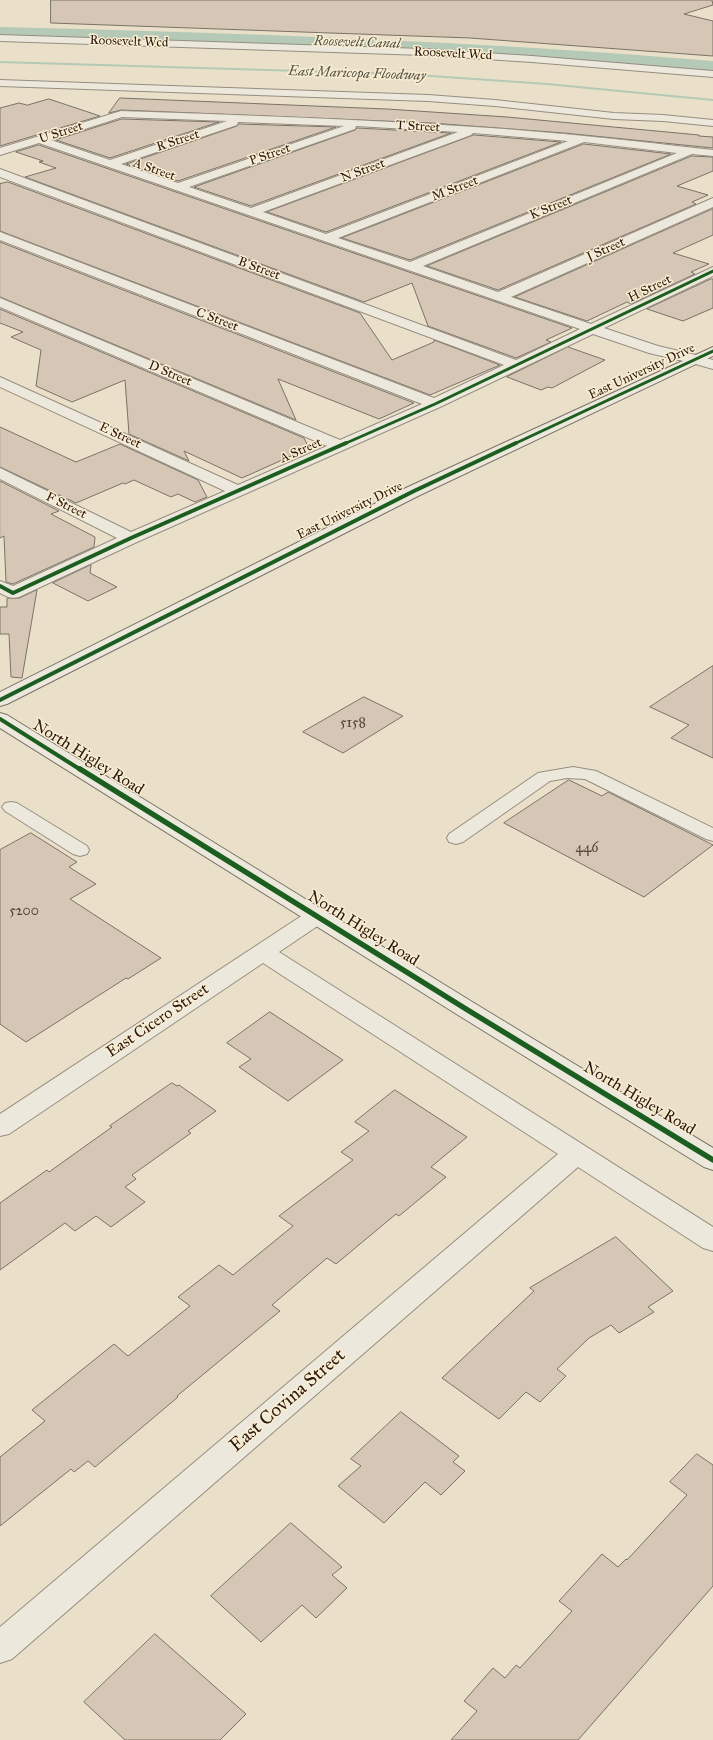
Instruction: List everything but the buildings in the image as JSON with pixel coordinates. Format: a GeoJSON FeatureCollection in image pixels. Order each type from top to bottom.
{"type":"FeatureCollection","features":[{"type":"Feature","properties":{"kind":"street","name":"T Street"},"geometry":{"type":"LineString","coordinates":[[122,114],[361,123],[476,130],[584,139],[713,153]]}},
{"type":"Feature","properties":{"kind":"street","name":"U Street"},"geometry":{"type":"LineString","coordinates":[[0,152],[122,114]]}},
{"type":"Feature","properties":{"kind":"street","name":"R Street"},"geometry":{"type":"LineString","coordinates":[[109,164],[247,118]]}},
{"type":"Feature","properties":{"kind":"street","name":"P Street"},"geometry":{"type":"LineString","coordinates":[[178,188],[361,123]]}},
{"type":"Feature","properties":{"kind":"street","name":"N Street"},"geometry":{"type":"LineString","coordinates":[[251,212],[476,130]]}},
{"type":"Feature","properties":{"kind":"street","name":"A Street"},"geometry":{"type":"LineString","coordinates":[[52,136],[513,291],[654,350],[696,359],[713,365]]}},
{"type":"Feature","properties":{"kind":"street","name":"M Street"},"geometry":{"type":"LineString","coordinates":[[326,238],[584,139]]}},
{"type":"Feature","properties":{"kind":"street","name":"A Street"},"geometry":{"type":"LineString","coordinates":[[40,140],[499,297],[598,326]]}},
{"type":"Feature","properties":{"kind":"street","name":"K Street"},"geometry":{"type":"LineString","coordinates":[[410,267],[691,150]]}},
{"type":"Feature","properties":{"kind":"street","name":"B Street"},"geometry":{"type":"LineString","coordinates":[[0,173],[517,365]]}},
{"type":"Feature","properties":{"kind":"street","name":"J Street"},"geometry":{"type":"LineString","coordinates":[[499,297],[713,202]]}},
{"type":"Feature","properties":{"kind":"street","name":"C Street"},"geometry":{"type":"LineString","coordinates":[[0,236],[435,404]]}},
{"type":"Feature","properties":{"kind":"street","name":"H Street"},"geometry":{"type":"LineString","coordinates":[[598,326],[713,271]]}},
{"type":"Feature","properties":{"kind":"street","name":"D Street"},"geometry":{"type":"LineString","coordinates":[[0,302],[341,446]]}},
{"type":"Feature","properties":{"kind":"street","name":"A Street"},"geometry":{"type":"LineString","coordinates":[[7,589],[131,538],[341,446],[435,404],[598,326]]}},
{"type":"Feature","properties":{"kind":"street","name":"East University Drive"},"geometry":{"type":"LineString","coordinates":[[0,700],[414,491],[713,351]]}},
{"type":"Feature","properties":{"kind":"street","name":"E Street"},"geometry":{"type":"LineString","coordinates":[[0,381],[239,491]]}},
{"type":"Feature","properties":{"kind":"street","name":"F Street"},"geometry":{"type":"LineString","coordinates":[[0,473],[131,538]]}},
{"type":"Feature","properties":{"kind":"street","name":"North Higley Road"},"geometry":{"type":"LineString","coordinates":[[0,719],[713,1160]]}},
{"type":"Feature","properties":{"kind":"street","name":"East Cicero Street"},"geometry":{"type":"LineString","coordinates":[[0,1127],[317,916]]}},
{"type":"Feature","properties":{"kind":"street"},"geometry":{"type":"LineString","coordinates":[[262,952],[713,1241]]}},
{"type":"Feature","properties":{"kind":"street","name":"East Covina Street"},"geometry":{"type":"LineString","coordinates":[[0,1648],[576,1154]]}},
{"type":"Feature","properties":{"kind":"lane","name":"Roosevelt Wcd"},"geometry":{"type":"LineString","coordinates":[[0,38],[423,52],[532,59],[713,74]]}},
{"type":"Feature","properties":{"kind":"lane"},"geometry":{"type":"LineString","coordinates":[[0,83],[428,98],[556,109],[614,116],[663,118],[713,123]]}},
{"type":"Feature","properties":{"kind":"lane"},"geometry":{"type":"LineString","coordinates":[[456,838],[544,777],[561,773],[579,772],[590,774],[713,835]]}},
{"type":"Feature","properties":{"kind":"lane"},"geometry":{"type":"LineString","coordinates":[[11,807],[80,850]]}},
{"type":"Feature","properties":{"kind":"waterway","name":"Roosevelt Canal"},"geometry":{"type":"LineString","coordinates":[[0,32],[446,47],[624,58],[713,66]]}},
{"type":"Feature","properties":{"kind":"waterway","name":"East Maricopa Floodway"},"geometry":{"type":"LineString","coordinates":[[0,62],[402,74],[547,84],[713,100]]}},
{"type":"Feature","properties":{"kind":"cycle path"},"geometry":{"type":"LineString","coordinates":[[0,586],[13,593],[131,538],[435,404],[713,271]]}},
{"type":"Feature","properties":{"kind":"cycle path"},"geometry":{"type":"LineString","coordinates":[[0,700],[414,491],[713,351]]}},
{"type":"Feature","properties":{"kind":"cycle path"},"geometry":{"type":"LineString","coordinates":[[0,719],[466,1009],[713,1160]]}}]}
